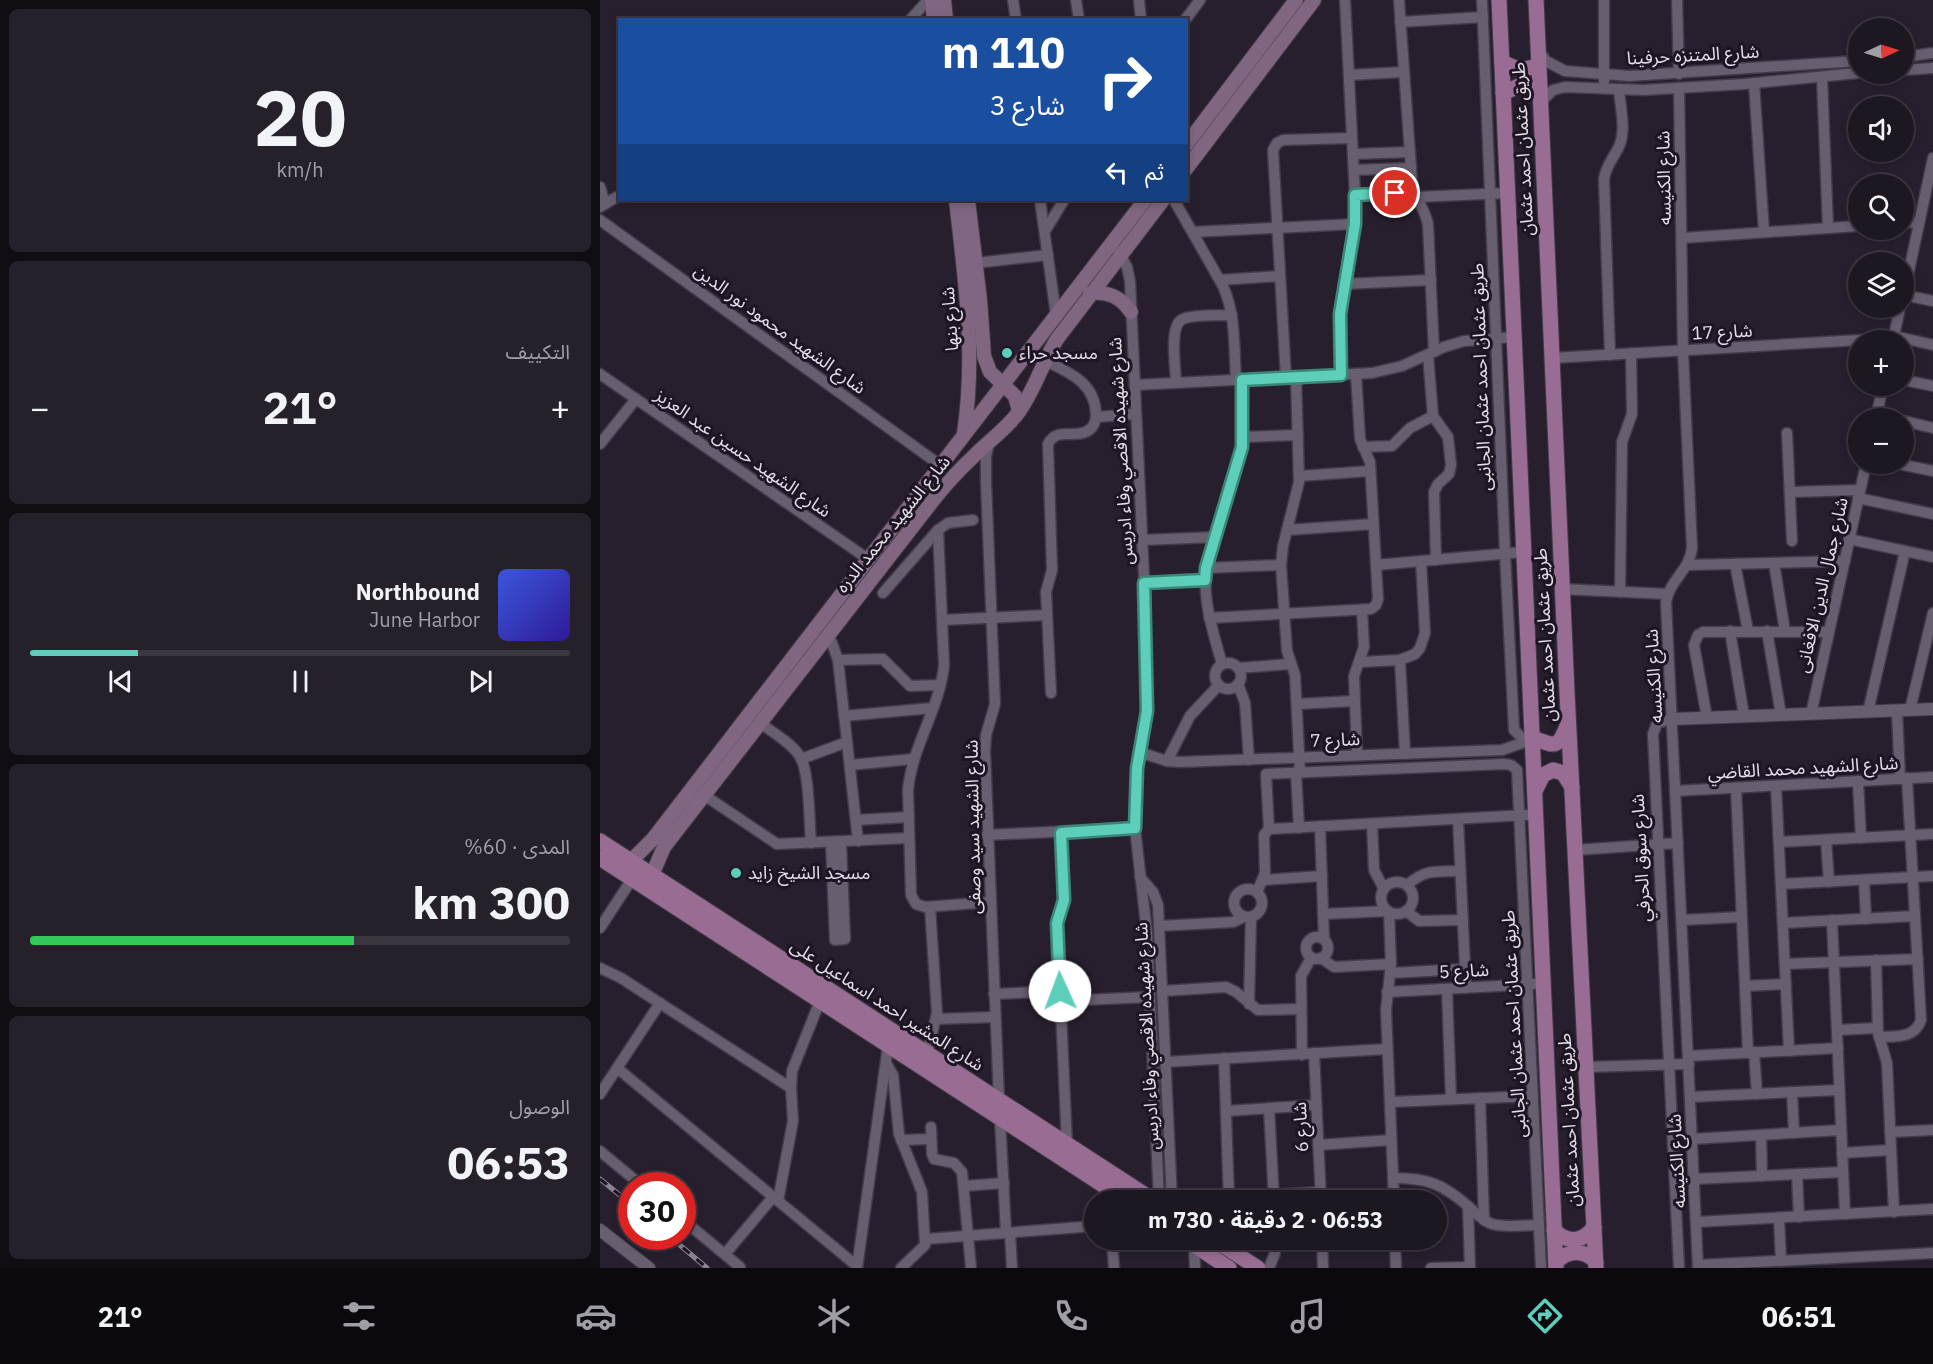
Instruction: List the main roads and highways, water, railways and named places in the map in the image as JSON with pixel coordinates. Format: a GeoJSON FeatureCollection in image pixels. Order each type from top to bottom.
{"type":"FeatureCollection","features":[{"type":"Feature","properties":{"kind":"main road"},"geometry":{"type":"LineString","coordinates":[[930,0],[934,18]]}},
{"type":"Feature","properties":{"kind":"main road"},"geometry":{"type":"LineString","coordinates":[[944,0],[946,18]]}},
{"type":"Feature","properties":{"kind":"main road"},"geometry":{"type":"LineString","coordinates":[[1188,142],[1296,0]]}},
{"type":"Feature","properties":{"kind":"main road"},"geometry":{"type":"LineString","coordinates":[[1188,166],[1314,0]]}},
{"type":"Feature","properties":{"kind":"main road","name":"طريق عثمان احمد عثمان"},"geometry":{"type":"LineString","coordinates":[[1499,0],[1535,792],[1528,815],[1536,984],[1554,1230],[1551,1266]]}},
{"type":"Feature","properties":{"kind":"main road","name":"طريق عثمان احمد عثمان"},"geometry":{"type":"LineString","coordinates":[[1536,0],[1568,721],[1596,1265]]}},
{"type":"Feature","properties":{"kind":"main road"},"geometry":{"type":"LineString","coordinates":[[1502,62],[1520,70],[1539,66]]}},
{"type":"Feature","properties":{"kind":"main road"},"geometry":{"type":"LineString","coordinates":[[1503,93],[1521,85],[1540,95]]}},
{"type":"Feature","properties":{"kind":"main road","name":"شارع بنها"},"geometry":{"type":"LineString","coordinates":[[956,201],[970,337],[970,377],[963,436]]}},
{"type":"Feature","properties":{"kind":"main road","name":"شارع بنها"},"geometry":{"type":"LineString","coordinates":[[968,201],[984,356],[990,372],[1015,396],[1019,411]]}},
{"type":"Feature","properties":{"kind":"main road","name":"شارع الشهيد محمد الدره"},"geometry":{"type":"LineString","coordinates":[[631,861],[698,791],[827,635],[934,499],[964,465],[1019,411],[1031,392],[1044,360],[1090,293],[1144,201]]}},
{"type":"Feature","properties":{"kind":"main road","name":"شارع الشهيد محمد الدره"},"geometry":{"type":"LineString","coordinates":[[652,875],[664,847],[698,791],[761,713],[868,559],[1056,315],[1162,201]]}},
{"type":"Feature","properties":{"kind":"main road"},"geometry":{"type":"LineString","coordinates":[[1090,293],[1114,295],[1127,305],[1131,312]]}},
{"type":"Feature","properties":{"kind":"main road"},"geometry":{"type":"LineString","coordinates":[[922,490],[934,499]]}},
{"type":"Feature","properties":{"kind":"main road"},"geometry":{"type":"LineString","coordinates":[[1532,739],[1547,745],[1555,745],[1563,737],[1568,721]]}},
{"type":"Feature","properties":{"kind":"main road"},"geometry":{"type":"LineString","coordinates":[[1535,792],[1543,775],[1552,770],[1563,773],[1572,787]]}},
{"type":"Feature","properties":{"kind":"main road","name":"شارع المشير احمد اسماعيل على"},"geometry":{"type":"LineString","coordinates":[[600,841],[892,1039],[1000,1118],[1107,1190]]}},
{"type":"Feature","properties":{"kind":"main road","name":"شارع المشير احمد اسماعيل على"},"geometry":{"type":"LineString","coordinates":[[600,858],[820,1001],[892,1039],[927,1054],[1138,1190]]}},
{"type":"Feature","properties":{"kind":"main road"},"geometry":{"type":"LineString","coordinates":[[1554,1230],[1562,1237],[1573,1240],[1588,1235],[1594,1227]]}},
{"type":"Feature","properties":{"kind":"main road"},"geometry":{"type":"LineString","coordinates":[[1201,1250],[1229,1268]]}},
{"type":"Feature","properties":{"kind":"main road"},"geometry":{"type":"LineString","coordinates":[[1231,1250],[1258,1268]]}},
{"type":"Feature","properties":{"kind":"main road"},"geometry":{"type":"LineString","coordinates":[[1551,1266],[1565,1255],[1576,1252],[1587,1255],[1596,1265]]}},
{"type":"Feature","properties":{"kind":"railway"},"geometry":{"type":"LineString","coordinates":[[600,1179],[618,1194]]}},
{"type":"Feature","properties":{"kind":"railway"},"geometry":{"type":"LineString","coordinates":[[686,1250],[707,1268]]}},
{"type":"Feature","properties":{"kind":"place","name":"مسجد حراء"},"geometry":{"type":"Point","coordinates":[1007,353]}},
{"type":"Feature","properties":{"kind":"place","name":"مسجد الشيخ زايد"},"geometry":{"type":"Point","coordinates":[736,873]}}]}
